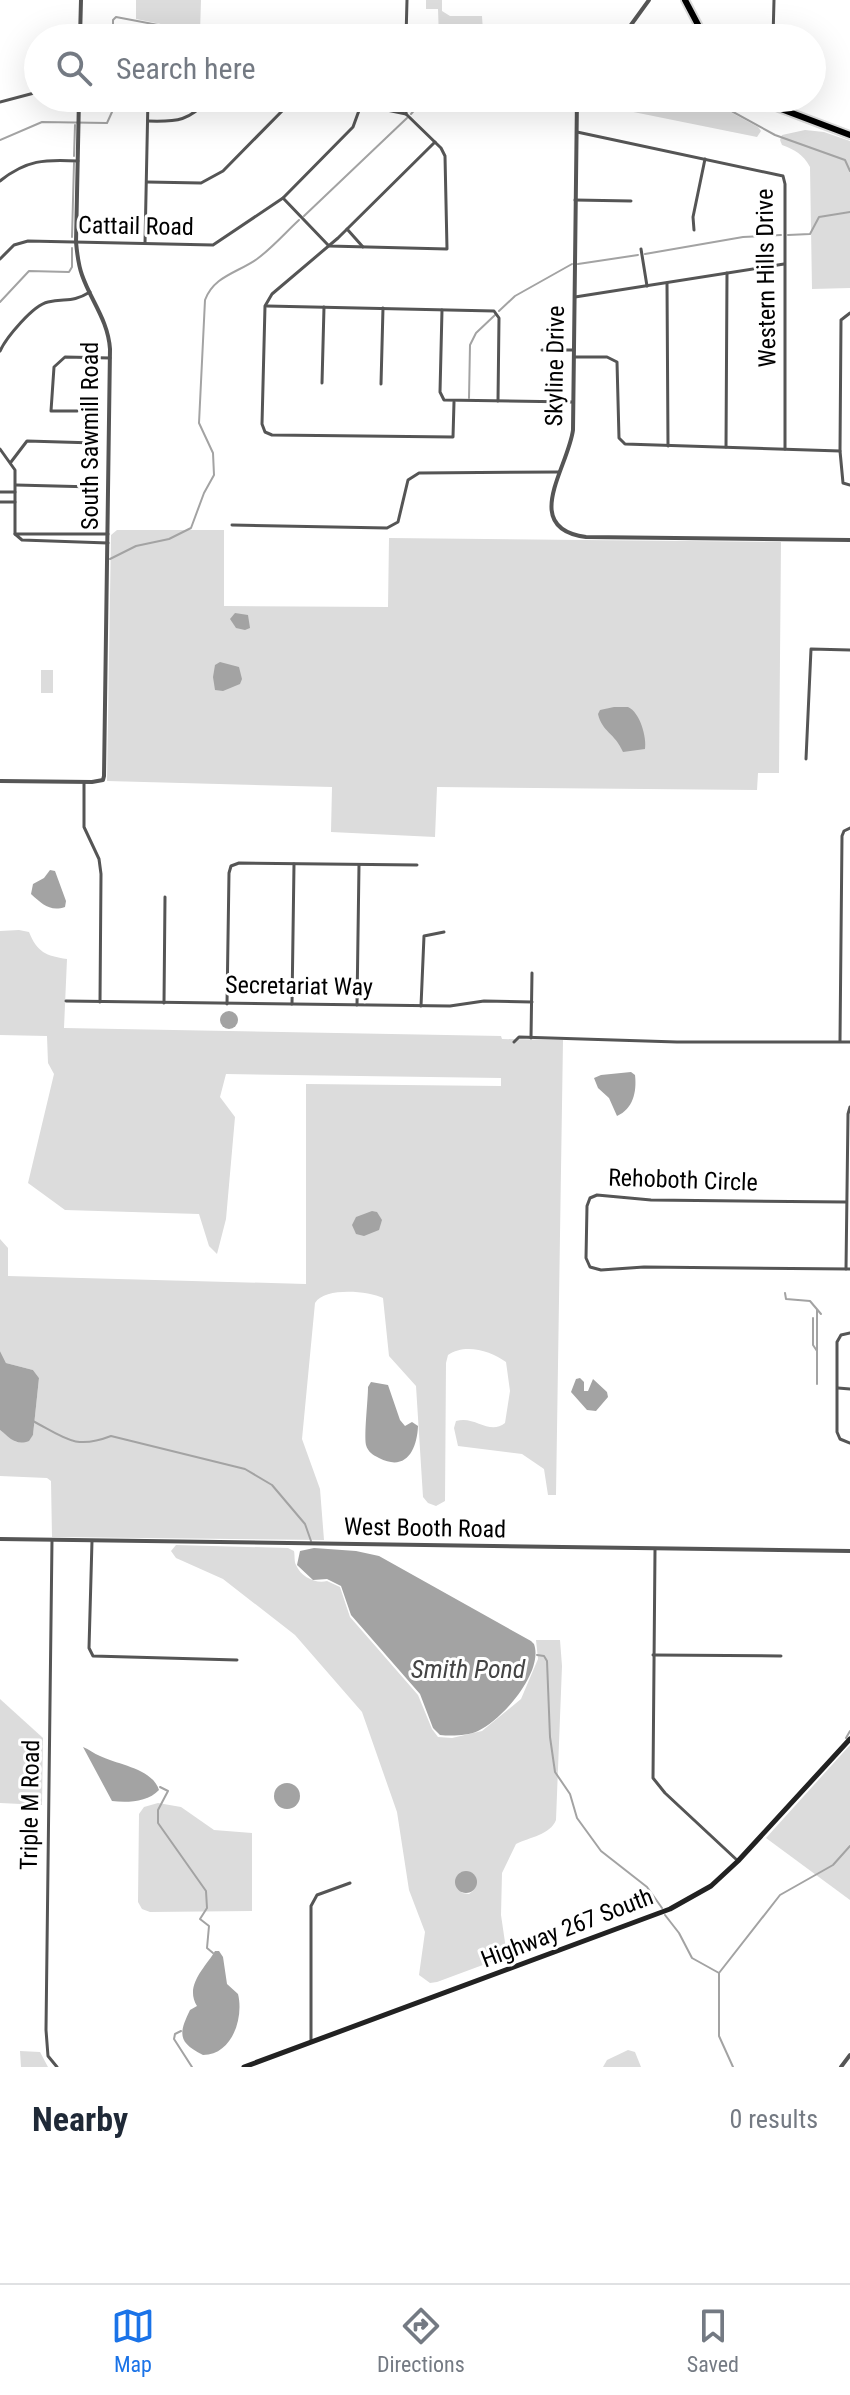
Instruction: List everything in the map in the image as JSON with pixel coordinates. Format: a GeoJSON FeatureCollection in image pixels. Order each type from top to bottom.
{"type":"FeatureCollection","features":[{"type":"Feature","properties":{"kind":"main road"},"geometry":{"type":"LineString","coordinates":[[685,0],[698,24]]}},
{"type":"Feature","properties":{"kind":"main road"},"geometry":{"type":"LineString","coordinates":[[789,112],[850,135]]}},
{"type":"Feature","properties":{"kind":"main road","name":"Highway 267 South"},"geometry":{"type":"LineString","coordinates":[[244,2067],[670,1909],[711,1886],[738,1861],[850,1739]]}},
{"type":"Feature","properties":{"kind":"street"},"geometry":{"type":"LineString","coordinates":[[80,24],[81,0]]}},
{"type":"Feature","properties":{"kind":"street"},"geometry":{"type":"LineString","coordinates":[[406,24],[407,0]]}},
{"type":"Feature","properties":{"kind":"street"},"geometry":{"type":"LineString","coordinates":[[631,24],[648,0]]}},
{"type":"Feature","properties":{"kind":"street"},"geometry":{"type":"LineString","coordinates":[[773,24],[774,0]]}},
{"type":"Feature","properties":{"kind":"street"},"geometry":{"type":"LineString","coordinates":[[0,102],[24,96]]}},
{"type":"Feature","properties":{"kind":"street","name":"South Sawmill Road"},"geometry":{"type":"LineString","coordinates":[[79,112],[78,263],[105,320],[110,358],[103,780],[84,782]]}},
{"type":"Feature","properties":{"kind":"street"},"geometry":{"type":"LineString","coordinates":[[145,243],[148,112]]}},
{"type":"Feature","properties":{"kind":"street"},"geometry":{"type":"LineString","coordinates":[[148,121],[178,122],[196,112]]}},
{"type":"Feature","properties":{"kind":"street"},"geometry":{"type":"LineString","coordinates":[[147,182],[201,183],[223,171],[281,112]]}},
{"type":"Feature","properties":{"kind":"street","name":"Cattail Road"},"geometry":{"type":"LineString","coordinates":[[0,259],[19,243],[213,245],[283,198],[353,127],[358,112]]}},
{"type":"Feature","properties":{"kind":"street"},"geometry":{"type":"LineString","coordinates":[[283,198],[329,246],[447,249],[445,156],[406,114],[396,112]]}},
{"type":"Feature","properties":{"kind":"street","name":"Skyline Drive"},"geometry":{"type":"LineString","coordinates":[[576,112],[572,440],[552,496],[551,513],[557,525],[576,536],[850,540]]}},
{"type":"Feature","properties":{"kind":"street","name":"Western Hills Drive"},"geometry":{"type":"LineString","coordinates":[[575,131],[783,176],[785,449]]}},
{"type":"Feature","properties":{"kind":"street"},"geometry":{"type":"LineString","coordinates":[[435,142],[329,246],[272,294],[265,306],[262,424],[265,432],[272,435],[453,437],[454,402]]}},
{"type":"Feature","properties":{"kind":"street"},"geometry":{"type":"LineString","coordinates":[[694,230],[693,217],[705,158]]}},
{"type":"Feature","properties":{"kind":"street"},"geometry":{"type":"LineString","coordinates":[[0,181],[16,168],[47,159],[79,161]]}},
{"type":"Feature","properties":{"kind":"street"},"geometry":{"type":"LineString","coordinates":[[575,200],[631,201]]}},
{"type":"Feature","properties":{"kind":"street"},"geometry":{"type":"LineString","coordinates":[[347,229],[363,247]]}},
{"type":"Feature","properties":{"kind":"street"},"geometry":{"type":"LineString","coordinates":[[641,249],[647,286]]}},
{"type":"Feature","properties":{"kind":"street"},"geometry":{"type":"LineString","coordinates":[[575,297],[784,264]]}},
{"type":"Feature","properties":{"kind":"street"},"geometry":{"type":"LineString","coordinates":[[726,447],[727,273]]}},
{"type":"Feature","properties":{"kind":"street"},"geometry":{"type":"LineString","coordinates":[[667,283],[668,446]]}},
{"type":"Feature","properties":{"kind":"street"},"geometry":{"type":"LineString","coordinates":[[0,351],[4,342],[41,305],[49,301],[77,300],[90,292]]}},
{"type":"Feature","properties":{"kind":"street"},"geometry":{"type":"LineString","coordinates":[[265,306],[497,312],[498,401]]}},
{"type":"Feature","properties":{"kind":"street"},"geometry":{"type":"LineString","coordinates":[[322,383],[324,307]]}},
{"type":"Feature","properties":{"kind":"street"},"geometry":{"type":"LineString","coordinates":[[381,384],[383,308]]}},
{"type":"Feature","properties":{"kind":"street"},"geometry":{"type":"LineString","coordinates":[[442,309],[440,392],[444,400],[573,402]]}},
{"type":"Feature","properties":{"kind":"street"},"geometry":{"type":"LineString","coordinates":[[850,313],[841,320],[840,420],[841,477],[843,483],[850,485]]}},
{"type":"Feature","properties":{"kind":"street"},"geometry":{"type":"LineString","coordinates":[[542,350],[574,350]]}},
{"type":"Feature","properties":{"kind":"street"},"geometry":{"type":"LineString","coordinates":[[77,411],[51,411],[52,373],[56,363],[70,357],[110,358]]}},
{"type":"Feature","properties":{"kind":"street"},"geometry":{"type":"LineString","coordinates":[[574,357],[611,358],[617,362],[620,443],[840,451]]}},
{"type":"Feature","properties":{"kind":"street"},"geometry":{"type":"LineString","coordinates":[[840,420],[850,420]]}},
{"type":"Feature","properties":{"kind":"street"},"geometry":{"type":"LineString","coordinates":[[11,462],[27,441],[95,443],[96,447],[91,452]]}},
{"type":"Feature","properties":{"kind":"street"},"geometry":{"type":"LineString","coordinates":[[0,449],[15,470],[15,534],[22,540],[108,543]]}},
{"type":"Feature","properties":{"kind":"street"},"geometry":{"type":"LineString","coordinates":[[232,525],[387,528],[398,522],[408,480],[419,473],[560,472]]}},
{"type":"Feature","properties":{"kind":"street"},"geometry":{"type":"LineString","coordinates":[[16,485],[94,487]]}},
{"type":"Feature","properties":{"kind":"street"},"geometry":{"type":"LineString","coordinates":[[0,492],[15,492]]}},
{"type":"Feature","properties":{"kind":"street"},"geometry":{"type":"LineString","coordinates":[[0,502],[15,502]]}},
{"type":"Feature","properties":{"kind":"street"},"geometry":{"type":"LineString","coordinates":[[15,534],[108,534]]}},
{"type":"Feature","properties":{"kind":"street"},"geometry":{"type":"LineString","coordinates":[[806,759],[811,649],[850,650]]}},
{"type":"Feature","properties":{"kind":"street"},"geometry":{"type":"LineString","coordinates":[[0,781],[84,782],[84,827],[99,859],[101,874],[100,1002]]}},
{"type":"Feature","properties":{"kind":"street"},"geometry":{"type":"LineString","coordinates":[[840,1041],[842,836],[850,828]]}},
{"type":"Feature","properties":{"kind":"street"},"geometry":{"type":"LineString","coordinates":[[227,1004],[231,866],[239,863],[417,865]]}},
{"type":"Feature","properties":{"kind":"street"},"geometry":{"type":"LineString","coordinates":[[292,1004],[294,864]]}},
{"type":"Feature","properties":{"kind":"street"},"geometry":{"type":"LineString","coordinates":[[357,1005],[359,864]]}},
{"type":"Feature","properties":{"kind":"street"},"geometry":{"type":"LineString","coordinates":[[164,1003],[165,897]]}},
{"type":"Feature","properties":{"kind":"street"},"geometry":{"type":"LineString","coordinates":[[421,1006],[424,936],[444,932]]}},
{"type":"Feature","properties":{"kind":"street"},"geometry":{"type":"LineString","coordinates":[[531,1038],[532,973]]}},
{"type":"Feature","properties":{"kind":"street","name":"Secretariat Way"},"geometry":{"type":"LineString","coordinates":[[66,1001],[421,1006],[484,1001],[532,1002]]}},
{"type":"Feature","properties":{"kind":"street"},"geometry":{"type":"LineString","coordinates":[[840,1008],[850,1009]]}},
{"type":"Feature","properties":{"kind":"street"},"geometry":{"type":"LineString","coordinates":[[514,1042],[519,1037],[850,1042]]}},
{"type":"Feature","properties":{"kind":"street"},"geometry":{"type":"LineString","coordinates":[[848,1269],[846,1202],[850,1107]]}},
{"type":"Feature","properties":{"kind":"street","name":"Rehoboth Circle"},"geometry":{"type":"LineString","coordinates":[[846,1202],[651,1200],[597,1195],[588,1202],[586,1258],[590,1267],[601,1270],[685,1267],[848,1269]]}},
{"type":"Feature","properties":{"kind":"street"},"geometry":{"type":"LineString","coordinates":[[850,1333],[841,1335],[837,1342],[837,1432],[840,1439],[850,1443]]}},
{"type":"Feature","properties":{"kind":"street"},"geometry":{"type":"LineString","coordinates":[[837,1388],[850,1389]]}},
{"type":"Feature","properties":{"kind":"street","name":"West Booth Road"},"geometry":{"type":"LineString","coordinates":[[0,1539],[850,1551]]}},
{"type":"Feature","properties":{"kind":"street","name":"Triple M Road"},"geometry":{"type":"LineString","coordinates":[[52,1540],[46,2030],[48,2056],[57,2067]]}},
{"type":"Feature","properties":{"kind":"street"},"geometry":{"type":"LineString","coordinates":[[92,1541],[89,1652],[93,1656],[237,1660]]}},
{"type":"Feature","properties":{"kind":"street"},"geometry":{"type":"LineString","coordinates":[[655,1550],[653,1778],[738,1861]]}},
{"type":"Feature","properties":{"kind":"street"},"geometry":{"type":"LineString","coordinates":[[653,1655],[781,1656]]}},
{"type":"Feature","properties":{"kind":"street"},"geometry":{"type":"LineString","coordinates":[[311,2042],[311,1906],[317,1895],[350,1883]]}},
{"type":"Feature","properties":{"kind":"street"},"geometry":{"type":"LineString","coordinates":[[841,2067],[850,2055]]}},
{"type":"Feature","properties":{"kind":"shaded area"},"geometry":{"type":"Polygon","coordinates":[[[136,0],[201,0],[200,24],[161,24],[136,19],[136,0]]]}},
{"type":"Feature","properties":{"kind":"shaded area"},"geometry":{"type":"Polygon","coordinates":[[[426,0],[442,0],[442,11],[450,16],[482,16],[482,24],[439,24],[438,9],[426,9],[426,0]]]}},
{"type":"Feature","properties":{"kind":"shaded area"},"geometry":{"type":"Polygon","coordinates":[[[633,112],[730,112],[758,127],[761,131],[757,137],[633,112]]]}},
{"type":"Feature","properties":{"kind":"shaded area"},"geometry":{"type":"Polygon","coordinates":[[[805,130],[824,132],[850,141],[850,288],[812,289],[810,167],[780,140],[782,135],[805,130]]]}},
{"type":"Feature","properties":{"kind":"shaded area"},"geometry":{"type":"Polygon","coordinates":[[[117,530],[224,530],[224,606],[388,607],[389,538],[781,542],[779,773],[758,773],[757,790],[437,787],[435,837],[331,832],[332,787],[107,781],[111,535],[117,530]]]}},
{"type":"Feature","properties":{"kind":"shaded area"},"geometry":{"type":"Polygon","coordinates":[[[41,670],[53,670],[53,693],[41,693],[41,670]]]}},
{"type":"Feature","properties":{"kind":"shaded area"},"geometry":{"type":"Polygon","coordinates":[[[0,931],[29,932],[43,952],[67,959],[64,1028],[501,1036],[502,1039],[563,1040],[556,1495],[548,1495],[544,1469],[522,1454],[458,1446],[454,1428],[456,1421],[493,1427],[505,1423],[510,1391],[506,1362],[486,1352],[462,1349],[448,1355],[446,1363],[445,1501],[436,1506],[428,1503],[423,1497],[416,1386],[389,1356],[383,1298],[358,1292],[337,1293],[328,1294],[315,1303],[302,1439],[320,1489],[324,1540],[52,1537],[51,1481],[47,1478],[0,1476],[0,1430],[16,1442],[29,1440],[33,1435],[39,1378],[33,1370],[6,1363],[0,1351],[0,1239],[8,1248],[8,1276],[306,1284],[306,1084],[501,1086],[501,1078],[226,1074],[220,1097],[235,1117],[226,1219],[217,1254],[209,1246],[199,1214],[65,1210],[28,1183],[54,1074],[48,1063],[47,1036],[0,1035],[0,931]]]}},
{"type":"Feature","properties":{"kind":"shaded area"},"geometry":{"type":"Polygon","coordinates":[[[176,1545],[288,1548],[294,1551],[296,1565],[305,1576],[340,1587],[350,1617],[418,1695],[438,1737],[452,1738],[482,1731],[521,1699],[538,1659],[536,1640],[560,1640],[562,1666],[556,1820],[544,1832],[516,1844],[502,1873],[501,1915],[507,1956],[437,1982],[430,1983],[419,1975],[425,1932],[409,1890],[397,1812],[362,1712],[295,1635],[223,1579],[176,1558],[171,1551],[176,1545]],[[460,1872],[456,1884],[462,1893],[469,1894],[476,1881],[460,1872]]]}},
{"type":"Feature","properties":{"kind":"shaded area"},"geometry":{"type":"Polygon","coordinates":[[[0,1699],[43,1738],[42,1805],[0,1803],[0,1699]]]}},
{"type":"Feature","properties":{"kind":"shaded area"},"geometry":{"type":"Polygon","coordinates":[[[850,1745],[850,1900],[766,1838],[850,1745]]]}},
{"type":"Feature","properties":{"kind":"shaded area"},"geometry":{"type":"Polygon","coordinates":[[[158,1803],[181,1807],[214,1830],[252,1833],[252,1911],[150,1912],[142,1909],[138,1902],[139,1814],[144,1807],[158,1803]]]}},
{"type":"Feature","properties":{"kind":"shaded area"},"geometry":{"type":"Polygon","coordinates":[[[628,2050],[635,2052],[641,2067],[603,2067],[607,2060],[628,2050]]]}},
{"type":"Feature","properties":{"kind":"shaded area"},"geometry":{"type":"Polygon","coordinates":[[[20,2051],[40,2052],[48,2067],[21,2067],[20,2051]]]}},
{"type":"Feature","properties":{"kind":"water"},"geometry":{"type":"Polygon","coordinates":[[[235,613],[248,615],[250,628],[236,628],[230,619],[235,613]]]}},
{"type":"Feature","properties":{"kind":"water"},"geometry":{"type":"Polygon","coordinates":[[[220,662],[239,667],[240,684],[223,691],[215,690],[215,665],[220,662]]]}},
{"type":"Feature","properties":{"kind":"water"},"geometry":{"type":"Polygon","coordinates":[[[628,707],[636,714],[644,732],[645,749],[623,752],[602,725],[598,714],[600,710],[628,707]]]}},
{"type":"Feature","properties":{"kind":"water"},"geometry":{"type":"Polygon","coordinates":[[[50,870],[55,871],[66,901],[65,907],[51,908],[31,894],[33,884],[50,870]]]}},
{"type":"Feature","properties":{"kind":"water"},"geometry":{"type":"Polygon","coordinates":[[[225,1011],[233,1011],[238,1020],[236,1027],[225,1029],[220,1024],[220,1016],[225,1011]]]}},
{"type":"Feature","properties":{"kind":"water"},"geometry":{"type":"Polygon","coordinates":[[[631,1072],[635,1075],[633,1099],[627,1109],[617,1116],[609,1098],[598,1088],[594,1078],[631,1072]]]}},
{"type":"Feature","properties":{"kind":"water"},"geometry":{"type":"Polygon","coordinates":[[[377,1212],[382,1220],[379,1230],[364,1236],[356,1234],[352,1225],[356,1217],[377,1212]]]}},
{"type":"Feature","properties":{"kind":"water"},"geometry":{"type":"Polygon","coordinates":[[[0,1351],[6,1363],[33,1370],[39,1378],[33,1435],[29,1441],[17,1442],[0,1430],[0,1351]]]}},
{"type":"Feature","properties":{"kind":"water"},"geometry":{"type":"Polygon","coordinates":[[[576,1379],[584,1382],[584,1391],[588,1391],[593,1379],[607,1392],[608,1397],[596,1411],[587,1410],[571,1392],[576,1379]]]}},
{"type":"Feature","properties":{"kind":"water"},"geometry":{"type":"Polygon","coordinates":[[[371,1382],[388,1385],[400,1420],[405,1426],[412,1422],[418,1426],[412,1450],[403,1460],[388,1462],[369,1451],[366,1445],[368,1387],[371,1382]]]}},
{"type":"Feature","properties":{"kind":"water","name":"Smith Pond"},"geometry":{"type":"Polygon","coordinates":[[[314,1548],[379,1556],[531,1641],[535,1655],[533,1668],[519,1694],[498,1717],[478,1731],[464,1735],[440,1735],[433,1728],[420,1694],[351,1615],[341,1586],[327,1579],[313,1580],[297,1565],[300,1551],[314,1548]]]}},
{"type":"Feature","properties":{"kind":"water"},"geometry":{"type":"Polygon","coordinates":[[[83,1747],[142,1772],[159,1790],[137,1801],[112,1801],[83,1747]]]}},
{"type":"Feature","properties":{"kind":"water"},"geometry":{"type":"Polygon","coordinates":[[[287,1783],[296,1787],[300,1796],[296,1805],[287,1809],[278,1805],[274,1796],[278,1787],[287,1783]]]}},
{"type":"Feature","properties":{"kind":"water"},"geometry":{"type":"Polygon","coordinates":[[[466,1871],[474,1874],[477,1882],[474,1890],[466,1893],[458,1890],[455,1882],[458,1874],[466,1871]]]}},
{"type":"Feature","properties":{"kind":"water"},"geometry":{"type":"Polygon","coordinates":[[[215,1951],[223,1957],[227,1984],[238,1994],[239,2014],[234,2034],[222,2049],[203,2055],[188,2046],[182,2031],[190,2010],[197,2006],[193,1991],[195,1984],[215,1951]]]}},
{"type":"Feature","properties":{"kind":"waterway"},"geometry":{"type":"LineString","coordinates":[[113,24],[116,17],[153,24]]}},
{"type":"Feature","properties":{"kind":"waterway"},"geometry":{"type":"LineString","coordinates":[[0,140],[42,122],[107,123],[112,112]]}},
{"type":"Feature","properties":{"kind":"waterway"},"geometry":{"type":"LineString","coordinates":[[733,112],[775,135],[845,160],[850,171]]}},
{"type":"Feature","properties":{"kind":"waterway"},"geometry":{"type":"LineString","coordinates":[[304,216],[407,118]]}},
{"type":"Feature","properties":{"kind":"waterway"},"geometry":{"type":"LineString","coordinates":[[74,156],[75,125]]}},
{"type":"Feature","properties":{"kind":"waterway"},"geometry":{"type":"LineString","coordinates":[[72,237],[74,163]]}},
{"type":"Feature","properties":{"kind":"waterway"},"geometry":{"type":"LineString","coordinates":[[788,235],[810,234],[819,217],[850,212]]}},
{"type":"Feature","properties":{"kind":"waterway"},"geometry":{"type":"LineString","coordinates":[[110,559],[136,546],[169,539],[191,528],[214,475],[213,453],[199,423],[205,300],[214,285],[257,259],[299,220]]}},
{"type":"Feature","properties":{"kind":"waterway"},"geometry":{"type":"LineString","coordinates":[[645,254],[743,237],[781,235]]}},
{"type":"Feature","properties":{"kind":"waterway"},"geometry":{"type":"LineString","coordinates":[[0,302],[29,271],[69,272],[72,248]]}},
{"type":"Feature","properties":{"kind":"waterway"},"geometry":{"type":"LineString","coordinates":[[578,264],[638,255]]}},
{"type":"Feature","properties":{"kind":"waterway"},"geometry":{"type":"LineString","coordinates":[[499,311],[515,296],[572,264]]}},
{"type":"Feature","properties":{"kind":"waterway"},"geometry":{"type":"LineString","coordinates":[[469,398],[470,345],[476,333],[495,315]]}},
{"type":"Feature","properties":{"kind":"waterway"},"geometry":{"type":"LineString","coordinates":[[785,1293],[786,1299],[810,1301],[821,1314]]}},
{"type":"Feature","properties":{"kind":"waterway"},"geometry":{"type":"LineString","coordinates":[[817,1310],[817,1384]]}},
{"type":"Feature","properties":{"kind":"waterway"},"geometry":{"type":"LineString","coordinates":[[813,1318],[813,1345],[817,1351]]}},
{"type":"Feature","properties":{"kind":"waterway"},"geometry":{"type":"LineString","coordinates":[[33,1421],[70,1440],[88,1442],[111,1436],[245,1469],[272,1485],[305,1524],[311,1541]]}},
{"type":"Feature","properties":{"kind":"waterway"},"geometry":{"type":"LineString","coordinates":[[537,1655],[544,1656],[547,1661],[550,1737],[555,1772],[570,1794],[577,1818],[601,1851],[647,1887],[662,1908]]}},
{"type":"Feature","properties":{"kind":"waterway"},"geometry":{"type":"LineString","coordinates":[[846,1738],[850,1731]]}},
{"type":"Feature","properties":{"kind":"waterway"},"geometry":{"type":"LineString","coordinates":[[160,1787],[168,1791],[158,1810],[158,1823],[206,1891],[207,1908],[200,1919],[209,1926],[207,1948],[213,1953]]}},
{"type":"Feature","properties":{"kind":"waterway"},"geometry":{"type":"LineString","coordinates":[[719,1973],[780,1895],[833,1865],[850,1846]]}},
{"type":"Feature","properties":{"kind":"waterway"},"geometry":{"type":"LineString","coordinates":[[665,1915],[692,1958],[719,1973],[719,2036],[733,2067]]}},
{"type":"Feature","properties":{"kind":"waterway"},"geometry":{"type":"LineString","coordinates":[[181,2031],[175,2034],[174,2039],[192,2067]]}}]}
